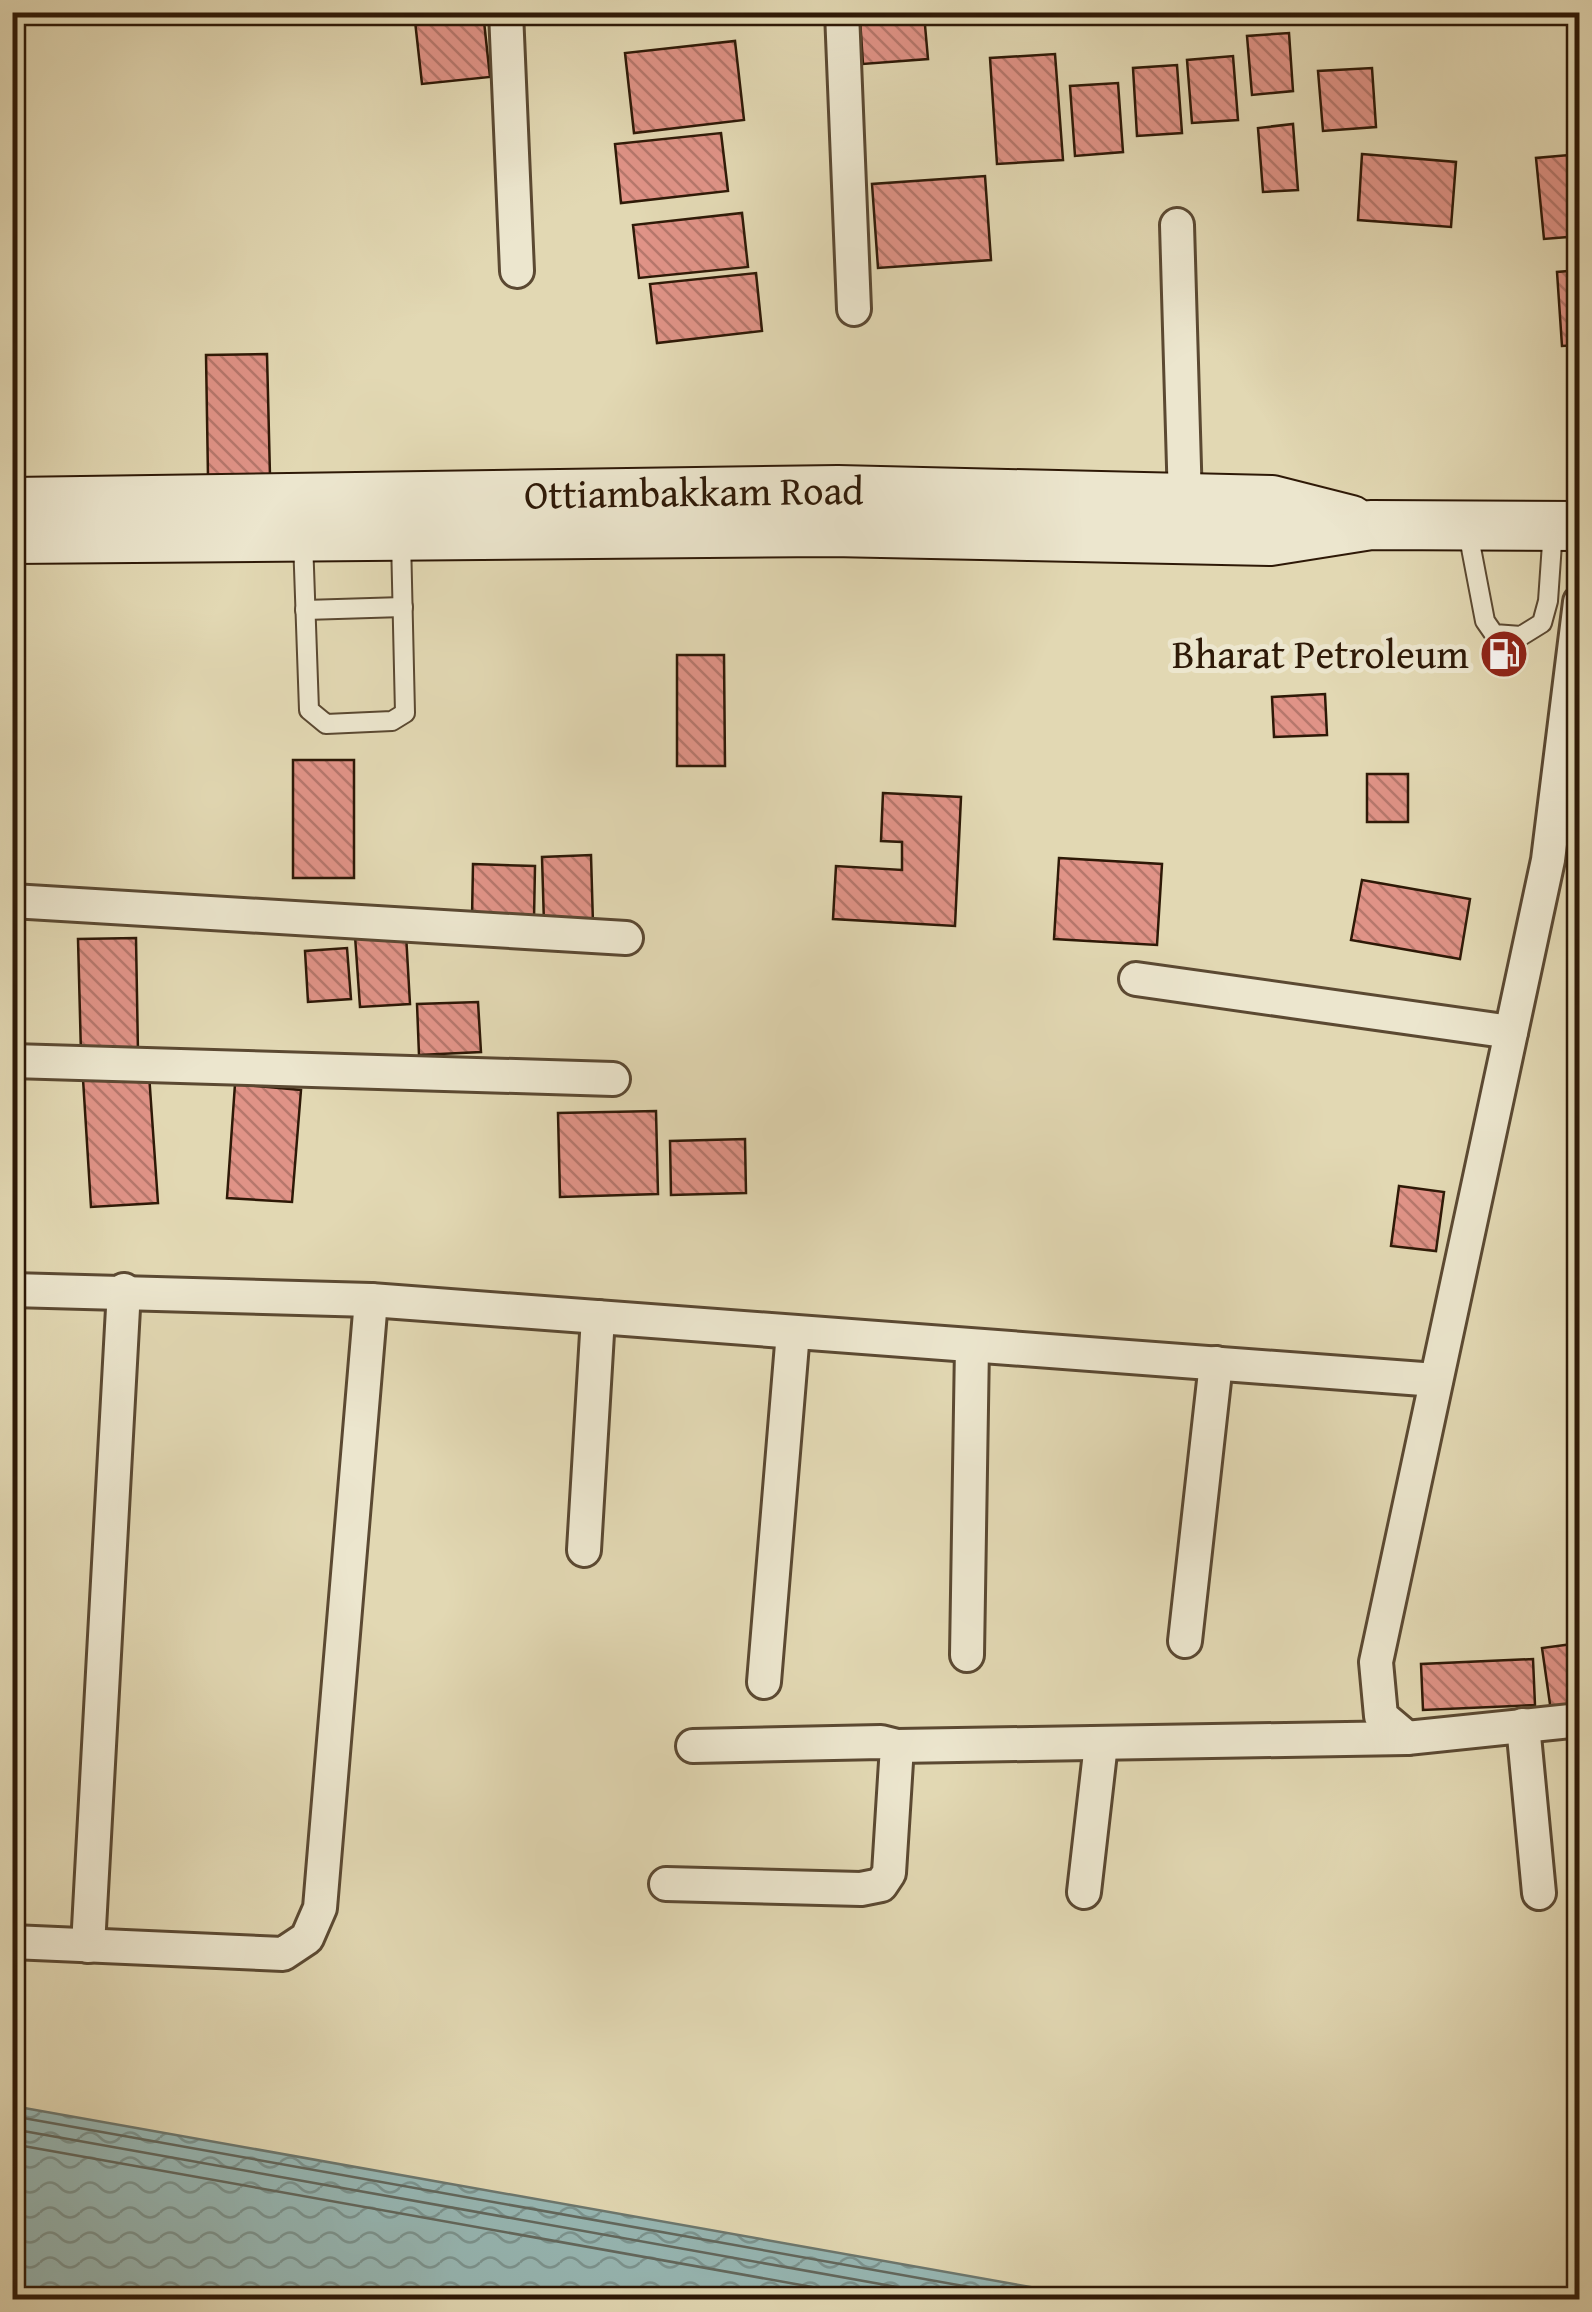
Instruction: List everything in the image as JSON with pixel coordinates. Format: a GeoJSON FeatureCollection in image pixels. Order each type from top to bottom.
{"type":"FeatureCollection","features":[{"type":"Feature","properties":{"kind":"street"},"geometry":{"type":"LineString","coordinates":[[506,12],[517,271]]}},
{"type":"Feature","properties":{"kind":"street"},"geometry":{"type":"LineString","coordinates":[[842,12],[854,308]]}},
{"type":"Feature","properties":{"kind":"street"},"geometry":{"type":"LineString","coordinates":[[1177,226],[1185,501]]}},
{"type":"Feature","properties":{"kind":"street","name":"Ottiambakkam Road"},"geometry":{"type":"LineString","coordinates":[[12,502],[838,490],[1077,494],[1185,501],[1272,500],[1372,525]]}},
{"type":"Feature","properties":{"kind":"street","name":"Ottiambakkam Road"},"geometry":{"type":"LineString","coordinates":[[12,539],[982,534],[1270,541],[1372,525],[1566,527]]}},
{"type":"Feature","properties":{"kind":"street"},"geometry":{"type":"LineString","coordinates":[[1407,1738],[1381,1716],[1376,1662],[1511,1032],[1566,820],[1580,602]]}},
{"type":"Feature","properties":{"kind":"street"},"geometry":{"type":"LineString","coordinates":[[12,901],[626,938]]}},
{"type":"Feature","properties":{"kind":"street"},"geometry":{"type":"LineString","coordinates":[[1136,980],[1511,1032]]}},
{"type":"Feature","properties":{"kind":"street"},"geometry":{"type":"LineString","coordinates":[[12,1062],[613,1079]]}},
{"type":"Feature","properties":{"kind":"street"},"geometry":{"type":"LineString","coordinates":[[12,1290],[124,1290],[371,1300],[1436,1380]]}},
{"type":"Feature","properties":{"kind":"street"},"geometry":{"type":"LineString","coordinates":[[88,1946],[124,1290]]}},
{"type":"Feature","properties":{"kind":"street"},"geometry":{"type":"LineString","coordinates":[[12,1942],[283,1954],[307,1938],[320,1908],[371,1300]]}},
{"type":"Feature","properties":{"kind":"street"},"geometry":{"type":"LineString","coordinates":[[584,1550],[598,1318]]}},
{"type":"Feature","properties":{"kind":"street"},"geometry":{"type":"LineString","coordinates":[[764,1682],[793,1332]]}},
{"type":"Feature","properties":{"kind":"street"},"geometry":{"type":"LineString","coordinates":[[967,1655],[972,1346]]}},
{"type":"Feature","properties":{"kind":"street"},"geometry":{"type":"LineString","coordinates":[[1184,1641],[1216,1364]]}},
{"type":"Feature","properties":{"kind":"street"},"geometry":{"type":"LineString","coordinates":[[693,1746],[1407,1738],[1580,1720]]}},
{"type":"Feature","properties":{"kind":"street"},"geometry":{"type":"LineString","coordinates":[[1523,1726],[1538,1892]]}},
{"type":"Feature","properties":{"kind":"street"},"geometry":{"type":"LineString","coordinates":[[1084,1892],[1101,1744]]}},
{"type":"Feature","properties":{"kind":"street"},"geometry":{"type":"LineString","coordinates":[[666,1884],[861,1889],[881,1885],[889,1873],[898,1746]]}},
{"type":"Feature","properties":{"kind":"lane"},"geometry":{"type":"LineString","coordinates":[[1467,526],[1485,621],[1494,634],[1521,636],[1542,623],[1566,527]]}},
{"type":"Feature","properties":{"kind":"lane"},"geometry":{"type":"LineString","coordinates":[[303,535],[308,710],[326,724],[392,721],[405,713],[401,534]]}},
{"type":"Feature","properties":{"kind":"lane"},"geometry":{"type":"LineString","coordinates":[[305,610],[403,606]]}},
{"type":"Feature","properties":{"kind":"water"},"geometry":{"type":"Polygon","coordinates":[[[13,2106],[1098,2299],[13,2299],[13,2106]]]}},
{"type":"Feature","properties":{"kind":"building"},"geometry":{"type":"Polygon","coordinates":[[[414,12],[483,12],[490,77],[422,84],[414,12]]]}},
{"type":"Feature","properties":{"kind":"building"},"geometry":{"type":"Polygon","coordinates":[[[924,14],[928,59],[863,64],[860,19],[924,14]]]}},
{"type":"Feature","properties":{"kind":"building"},"geometry":{"type":"Polygon","coordinates":[[[1289,33],[1293,91],[1252,95],[1247,36],[1289,33]]]}},
{"type":"Feature","properties":{"kind":"building"},"geometry":{"type":"Polygon","coordinates":[[[735,41],[744,120],[634,133],[625,53],[735,41]]]}},
{"type":"Feature","properties":{"kind":"building"},"geometry":{"type":"Polygon","coordinates":[[[1055,54],[1063,160],[997,164],[990,58],[1055,54]]]}},
{"type":"Feature","properties":{"kind":"building"},"geometry":{"type":"Polygon","coordinates":[[[1233,56],[1238,120],[1192,123],[1187,60],[1233,56]]]}},
{"type":"Feature","properties":{"kind":"building"},"geometry":{"type":"Polygon","coordinates":[[[1177,65],[1182,133],[1137,136],[1133,68],[1177,65]]]}},
{"type":"Feature","properties":{"kind":"building"},"geometry":{"type":"Polygon","coordinates":[[[1372,68],[1376,127],[1323,131],[1318,71],[1372,68]]]}},
{"type":"Feature","properties":{"kind":"building"},"geometry":{"type":"Polygon","coordinates":[[[1118,83],[1123,152],[1075,156],[1070,86],[1118,83]]]}},
{"type":"Feature","properties":{"kind":"building"},"geometry":{"type":"Polygon","coordinates":[[[1293,124],[1298,190],[1263,192],[1258,128],[1293,124]]]}},
{"type":"Feature","properties":{"kind":"building"},"geometry":{"type":"Polygon","coordinates":[[[721,133],[728,191],[621,203],[615,144],[721,133]]]}},
{"type":"Feature","properties":{"kind":"building"},"geometry":{"type":"Polygon","coordinates":[[[1362,154],[1456,162],[1451,227],[1358,220],[1362,154]]]}},
{"type":"Feature","properties":{"kind":"building"},"geometry":{"type":"Polygon","coordinates":[[[1580,154],[1580,236],[1544,239],[1536,158],[1580,154]]]}},
{"type":"Feature","properties":{"kind":"building"},"geometry":{"type":"Polygon","coordinates":[[[985,176],[991,260],[878,268],[872,184],[985,176]]]}},
{"type":"Feature","properties":{"kind":"building"},"geometry":{"type":"Polygon","coordinates":[[[742,213],[748,267],[639,278],[633,225],[742,213]]]}},
{"type":"Feature","properties":{"kind":"building"},"geometry":{"type":"Polygon","coordinates":[[[1580,270],[1580,345],[1562,346],[1557,272],[1580,270]]]}},
{"type":"Feature","properties":{"kind":"building"},"geometry":{"type":"Polygon","coordinates":[[[756,273],[762,331],[657,343],[650,284],[756,273]]]}},
{"type":"Feature","properties":{"kind":"building"},"geometry":{"type":"Polygon","coordinates":[[[267,354],[270,476],[208,477],[206,355],[267,354]]]}},
{"type":"Feature","properties":{"kind":"building"},"geometry":{"type":"Polygon","coordinates":[[[677,655],[724,655],[725,766],[677,766],[677,655]]]}},
{"type":"Feature","properties":{"kind":"building"},"geometry":{"type":"Polygon","coordinates":[[[1325,694],[1327,735],[1274,737],[1272,697],[1325,694]]]}},
{"type":"Feature","properties":{"kind":"building"},"geometry":{"type":"Polygon","coordinates":[[[293,760],[354,760],[354,878],[293,878],[293,760]]]}},
{"type":"Feature","properties":{"kind":"building"},"geometry":{"type":"Polygon","coordinates":[[[1367,774],[1408,774],[1408,822],[1367,822],[1367,774]]]}},
{"type":"Feature","properties":{"kind":"building"},"geometry":{"type":"Polygon","coordinates":[[[883,793],[961,797],[955,926],[833,919],[836,866],[902,870],[902,842],[881,841],[883,793]]]}},
{"type":"Feature","properties":{"kind":"building"},"geometry":{"type":"Polygon","coordinates":[[[591,855],[593,924],[544,924],[542,857],[591,855]]]}},
{"type":"Feature","properties":{"kind":"building"},"geometry":{"type":"Polygon","coordinates":[[[1059,858],[1162,864],[1157,945],[1054,939],[1059,858]]]}},
{"type":"Feature","properties":{"kind":"building"},"geometry":{"type":"Polygon","coordinates":[[[473,864],[535,866],[534,919],[472,918],[473,864]]]}},
{"type":"Feature","properties":{"kind":"building"},"geometry":{"type":"Polygon","coordinates":[[[1362,880],[1470,899],[1460,959],[1351,940],[1362,880]]]}},
{"type":"Feature","properties":{"kind":"building"},"geometry":{"type":"Polygon","coordinates":[[[406,934],[410,1004],[360,1007],[355,936],[406,934]]]}},
{"type":"Feature","properties":{"kind":"building"},"geometry":{"type":"Polygon","coordinates":[[[136,938],[138,1053],[81,1054],[78,939],[136,938]]]}},
{"type":"Feature","properties":{"kind":"building"},"geometry":{"type":"Polygon","coordinates":[[[347,948],[351,999],[308,1002],[305,951],[347,948]]]}},
{"type":"Feature","properties":{"kind":"building"},"geometry":{"type":"Polygon","coordinates":[[[478,1002],[481,1052],[419,1055],[417,1004],[478,1002]]]}},
{"type":"Feature","properties":{"kind":"building"},"geometry":{"type":"Polygon","coordinates":[[[149,1074],[158,1203],[91,1207],[83,1079],[149,1074]]]}},
{"type":"Feature","properties":{"kind":"building"},"geometry":{"type":"Polygon","coordinates":[[[235,1084],[301,1090],[292,1202],[227,1198],[235,1084]]]}},
{"type":"Feature","properties":{"kind":"building"},"geometry":{"type":"Polygon","coordinates":[[[656,1111],[658,1194],[560,1197],[558,1113],[656,1111]]]}},
{"type":"Feature","properties":{"kind":"building"},"geometry":{"type":"Polygon","coordinates":[[[745,1139],[746,1193],[671,1195],[670,1141],[745,1139]]]}},
{"type":"Feature","properties":{"kind":"building"},"geometry":{"type":"Polygon","coordinates":[[[1399,1186],[1444,1192],[1436,1251],[1391,1246],[1399,1186]]]}},
{"type":"Feature","properties":{"kind":"building"},"geometry":{"type":"Polygon","coordinates":[[[1580,1643],[1580,1714],[1552,1718],[1542,1648],[1580,1643]]]}},
{"type":"Feature","properties":{"kind":"building"},"geometry":{"type":"Polygon","coordinates":[[[1533,1659],[1535,1705],[1423,1710],[1421,1664],[1533,1659]]]}},
{"type":"Feature","properties":{"kind":"place","name":"Bharat Petroleum"},"geometry":{"type":"Point","coordinates":[1504,654]}}]}
